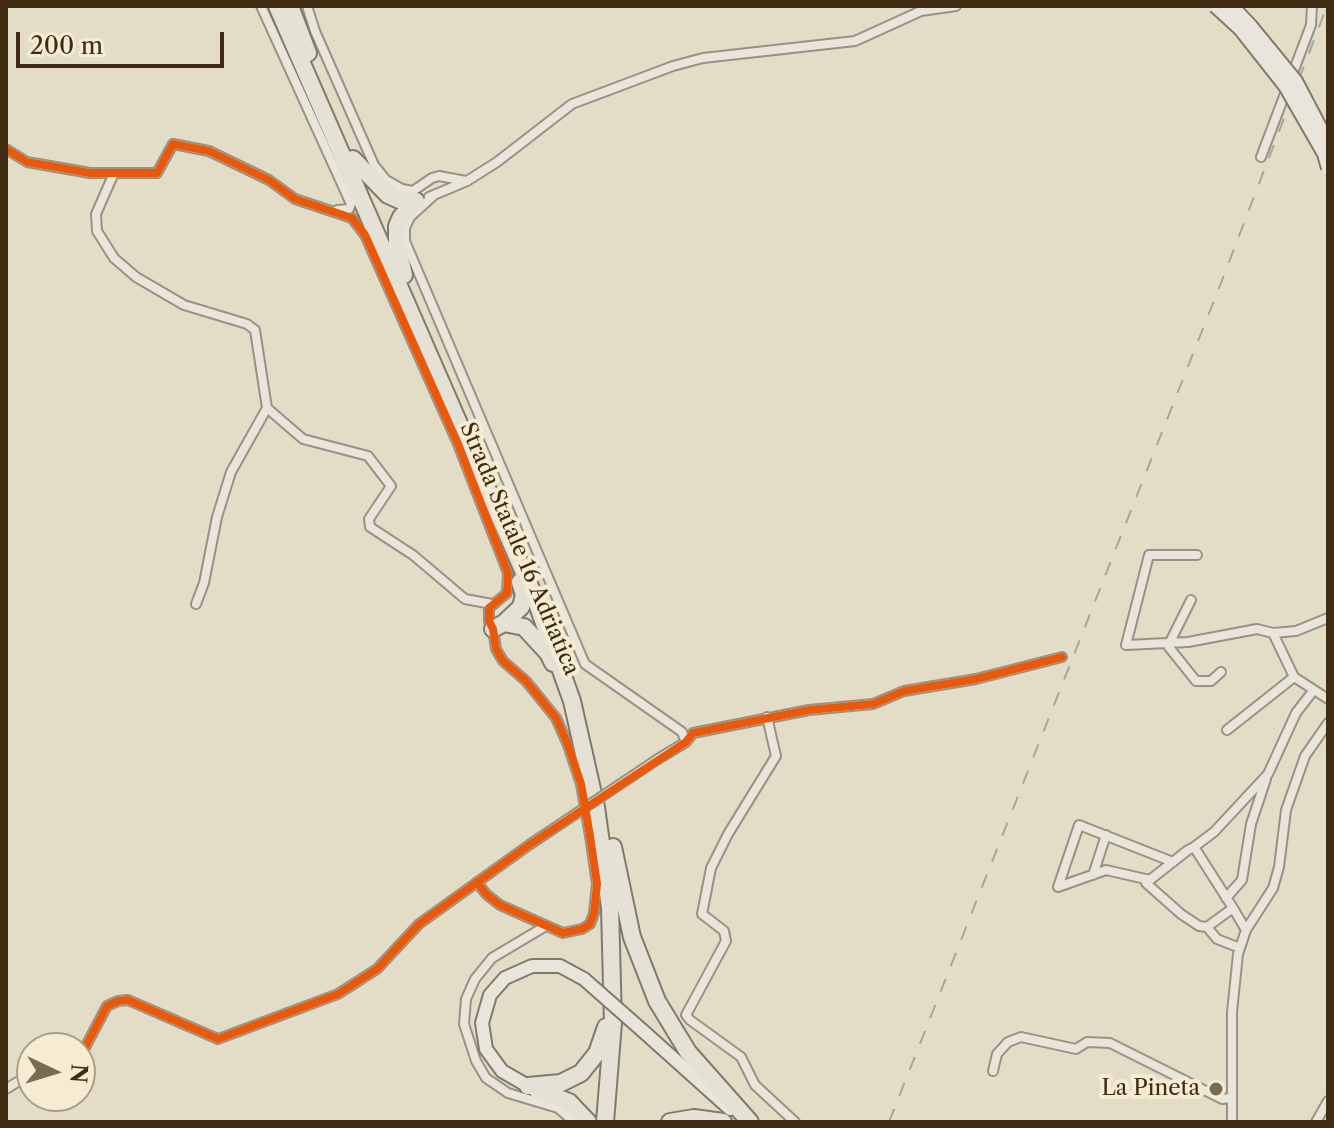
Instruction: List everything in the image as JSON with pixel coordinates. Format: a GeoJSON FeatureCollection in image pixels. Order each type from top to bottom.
{"type":"FeatureCollection","features":[{"type":"Feature","properties":{"kind":"highway","name":"Strada Statale 16 Adriatica"},"geometry":{"type":"LineString","coordinates":[[277,6],[544,618],[572,701],[598,816],[612,934],[612,1035],[605,1122]]}},
{"type":"Feature","properties":{"kind":"highway","name":"Strada Statale 16 Adriatica"},"geometry":{"type":"LineString","coordinates":[[290,6],[353,159],[559,633],[589,733],[617,888],[622,974],[619,1077],[614,1122]]}},
{"type":"Feature","properties":{"kind":"highway"},"geometry":{"type":"LineString","coordinates":[[353,159],[388,195],[399,200],[416,201]]}},
{"type":"Feature","properties":{"kind":"highway"},"geometry":{"type":"LineString","coordinates":[[404,275],[397,245],[397,226],[416,201]]}},
{"type":"Feature","properties":{"kind":"highway"},"geometry":{"type":"LineString","coordinates":[[499,516],[524,595],[521,607],[499,626]]}},
{"type":"Feature","properties":{"kind":"highway"},"geometry":{"type":"LineString","coordinates":[[499,626],[524,627],[532,634],[548,653],[572,701]]}},
{"type":"Feature","properties":{"kind":"highway"},"geometry":{"type":"LineString","coordinates":[[608,825],[629,926],[652,991],[685,1049],[747,1122]]}},
{"type":"Feature","properties":{"kind":"highway"},"geometry":{"type":"LineString","coordinates":[[528,1086],[551,1085],[571,1079],[587,1068],[597,1053],[606,1022],[612,934]]}},
{"type":"Feature","properties":{"kind":"highway"},"geometry":{"type":"LineString","coordinates":[[528,1086],[569,1102],[588,1122]]}},
{"type":"Feature","properties":{"kind":"highway"},"geometry":{"type":"LineString","coordinates":[[670,1122],[694,1118],[723,1122]]}},
{"type":"Feature","properties":{"kind":"main road"},"geometry":{"type":"LineString","coordinates":[[1215,6],[1240,29],[1285,86],[1324,154],[1328,168]]}},
{"type":"Feature","properties":{"kind":"main road"},"geometry":{"type":"LineString","coordinates":[[1232,6],[1296,81],[1328,142]]}},
{"type":"Feature","properties":{"kind":"main road"},"geometry":{"type":"LineString","coordinates":[[528,1086],[502,1071],[488,1052],[482,1031],[487,1000],[505,978],[532,966],[560,966],[584,979],[747,1122]]}},
{"type":"Feature","properties":{"kind":"street"},"geometry":{"type":"LineString","coordinates":[[261,6],[351,204],[349,209],[336,210]]}},
{"type":"Feature","properties":{"kind":"street"},"geometry":{"type":"LineString","coordinates":[[307,6],[374,165],[386,180],[413,191],[439,176],[467,181]]}},
{"type":"Feature","properties":{"kind":"street"},"geometry":{"type":"LineString","coordinates":[[416,201],[467,181],[497,162],[572,104],[673,66],[703,58],[855,41],[921,11],[956,6]]}},
{"type":"Feature","properties":{"kind":"street"},"geometry":{"type":"LineString","coordinates":[[1261,157],[1311,25],[1312,6]]}},
{"type":"Feature","properties":{"kind":"street"},"geometry":{"type":"LineString","coordinates":[[6,149],[27,162],[90,173],[157,173],[173,144],[209,151],[269,180],[295,199],[336,210],[352,218],[365,235],[463,458],[508,573],[507,593],[492,604],[489,614],[499,626],[496,649],[503,661],[526,681],[556,718],[581,784],[597,884],[594,913],[590,924],[570,933],[544,927],[500,905],[477,882]]}},
{"type":"Feature","properties":{"kind":"street"},"geometry":{"type":"LineString","coordinates":[[114,173],[96,214],[97,231],[114,258],[136,277],[170,298],[247,324],[255,330],[267,408],[231,472],[196,604]]}},
{"type":"Feature","properties":{"kind":"street"},"geometry":{"type":"LineString","coordinates":[[433,196],[410,217],[405,228],[405,241],[585,664],[682,732],[686,742]]}},
{"type":"Feature","properties":{"kind":"street"},"geometry":{"type":"LineString","coordinates":[[267,408],[303,439],[368,456],[391,486],[369,519],[370,527],[413,555],[465,599],[492,604]]}},
{"type":"Feature","properties":{"kind":"street"},"geometry":{"type":"LineString","coordinates":[[1197,555],[1149,555],[1126,645],[1214,639],[1240,630],[1257,629],[1273,633],[1296,631],[1328,618]]}},
{"type":"Feature","properties":{"kind":"street"},"geometry":{"type":"LineString","coordinates":[[1191,600],[1168,646],[1196,681],[1211,681],[1221,672]]}},
{"type":"Feature","properties":{"kind":"street"},"geometry":{"type":"LineString","coordinates":[[1273,633],[1294,677],[1328,699]]}},
{"type":"Feature","properties":{"kind":"street"},"geometry":{"type":"LineString","coordinates":[[93,1032],[107,1006],[118,1001],[128,1000],[218,1039],[338,994],[377,969],[419,924],[529,845],[686,742],[693,733],[767,717],[843,705],[873,704],[904,691],[976,679],[1062,657]]}},
{"type":"Feature","properties":{"kind":"street"},"geometry":{"type":"LineString","coordinates":[[1227,730],[1294,677]]}},
{"type":"Feature","properties":{"kind":"street"},"geometry":{"type":"LineString","coordinates":[[1226,898],[1242,880],[1251,824],[1268,774],[1296,713],[1313,691]]}},
{"type":"Feature","properties":{"kind":"street"},"geometry":{"type":"LineString","coordinates":[[767,717],[776,756],[711,868],[702,914],[724,931],[726,941],[686,1015],[741,1057],[755,1085],[795,1122]]}},
{"type":"Feature","properties":{"kind":"street"},"geometry":{"type":"LineString","coordinates":[[1232,1122],[1234,977],[1240,948],[1246,930],[1273,888],[1279,867],[1286,810],[1305,756],[1328,723]]}},
{"type":"Feature","properties":{"kind":"street"},"geometry":{"type":"LineString","coordinates":[[1240,948],[1217,939],[1207,927],[1199,926],[1146,883],[1214,832],[1268,774]]}},
{"type":"Feature","properties":{"kind":"street"},"geometry":{"type":"LineString","coordinates":[[1150,880],[1106,870],[1058,887],[1079,825],[1173,862]]}},
{"type":"Feature","properties":{"kind":"street"},"geometry":{"type":"LineString","coordinates":[[1093,875],[1106,835]]}},
{"type":"Feature","properties":{"kind":"street"},"geometry":{"type":"LineString","coordinates":[[1194,847],[1246,930]]}},
{"type":"Feature","properties":{"kind":"street"},"geometry":{"type":"LineString","coordinates":[[1207,927],[1233,908]]}},
{"type":"Feature","properties":{"kind":"street"},"geometry":{"type":"LineString","coordinates":[[544,927],[492,958],[475,979],[466,999],[464,1024],[476,1061],[486,1078],[508,1093],[558,1108],[574,1122]]}},
{"type":"Feature","properties":{"kind":"street"},"geometry":{"type":"LineString","coordinates":[[993,1071],[997,1054],[1008,1042],[1021,1037],[1076,1049],[1087,1042],[1110,1043],[1222,1099],[1230,1098]]}},
{"type":"Feature","properties":{"kind":"street"},"geometry":{"type":"LineString","coordinates":[[1316,1122],[1328,1101]]}},
{"type":"Feature","properties":{"kind":"railway"},"geometry":{"type":"LineString","coordinates":[[889,1122],[1221,283],[1327,6]]}},
{"type":"Feature","properties":{"kind":"cycle path"},"geometry":{"type":"LineString","coordinates":[[6,149],[27,162],[90,173],[157,173],[173,144],[209,151],[269,180],[295,199],[352,218],[365,235],[458,444],[508,573],[507,593],[489,608],[496,649],[503,661],[526,681],[556,718],[568,745],[581,784],[590,836],[597,884],[594,913],[590,924],[563,933],[500,905],[477,882]]}},
{"type":"Feature","properties":{"kind":"cycle path"},"geometry":{"type":"LineString","coordinates":[[93,1032],[107,1006],[118,1001],[128,1000],[218,1039],[338,994],[377,969],[419,924],[529,845],[686,742],[693,733],[809,710],[873,704],[904,691],[976,679],[1062,657]]}},
{"type":"Feature","properties":{"kind":"place","name":"La Pineta"},"geometry":{"type":"Point","coordinates":[1216,1089]}}]}
